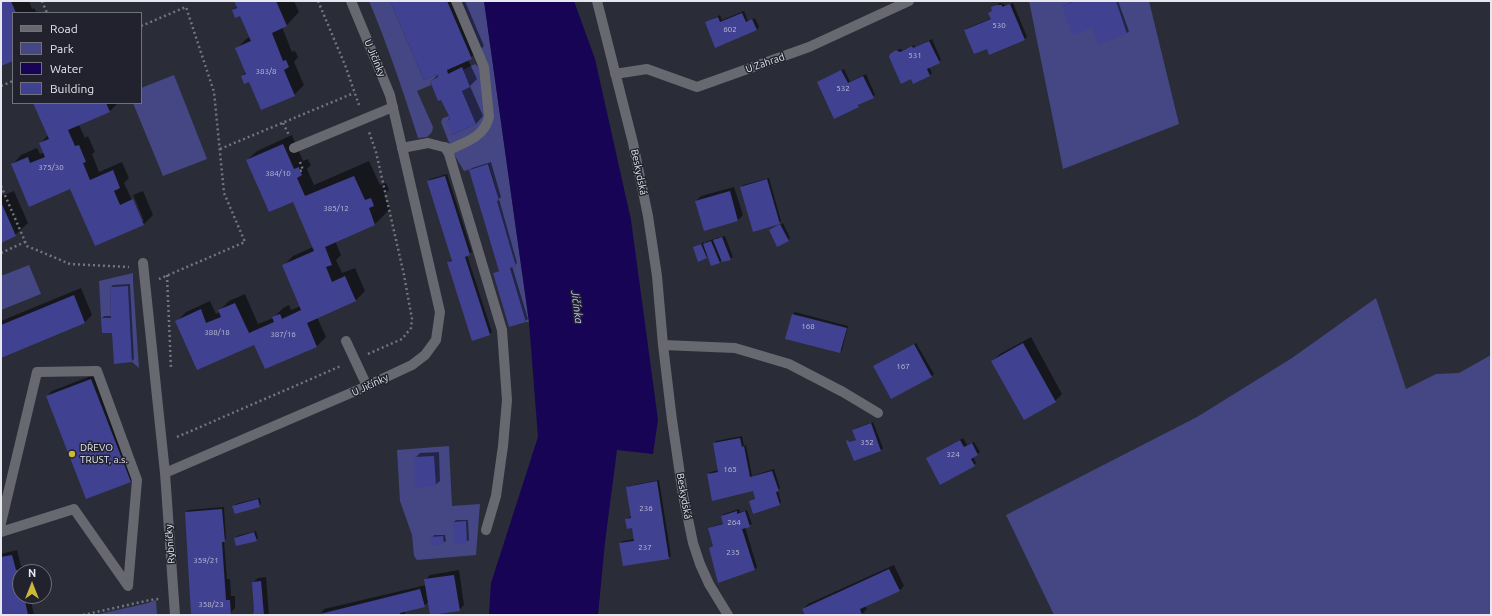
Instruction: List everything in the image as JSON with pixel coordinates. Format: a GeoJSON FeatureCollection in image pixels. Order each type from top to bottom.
{"type":"FeatureCollection","features":[{"type":"Feature","properties":{"kind":"street","name":"U Jičínky"},"geometry":{"type":"LineString","coordinates":[[165,473],[367,386],[412,365],[425,355],[436,340],[440,312],[390,94],[350,1]]}},
{"type":"Feature","properties":{"kind":"street"},"geometry":{"type":"LineString","coordinates":[[402,148],[428,143],[451,149],[480,134],[488,121],[489,117],[484,67],[456,1]]}},
{"type":"Feature","properties":{"kind":"street","name":"Beskydská"},"geometry":{"type":"LineString","coordinates":[[596,1],[633,143],[648,216],[657,276],[663,345],[683,495],[693,543],[709,584],[728,615]]}},
{"type":"Feature","properties":{"kind":"street","name":"U Zahrad"},"geometry":{"type":"LineString","coordinates":[[615,74],[647,69],[697,87],[809,47],[909,1]]}},
{"type":"Feature","properties":{"kind":"street"},"geometry":{"type":"LineString","coordinates":[[294,148],[393,107]]}},
{"type":"Feature","properties":{"kind":"street"},"geometry":{"type":"LineString","coordinates":[[445,147],[502,330],[507,400],[503,446],[496,496],[486,530]]}},
{"type":"Feature","properties":{"kind":"street"},"geometry":{"type":"LineString","coordinates":[[143,265],[165,473]]}},
{"type":"Feature","properties":{"kind":"street"},"geometry":{"type":"LineString","coordinates":[[346,341],[367,386]]}},
{"type":"Feature","properties":{"kind":"street"},"geometry":{"type":"LineString","coordinates":[[663,345],[735,348],[789,364],[843,392],[878,413]]}},
{"type":"Feature","properties":{"kind":"street"},"geometry":{"type":"LineString","coordinates":[[1,523],[37,372],[97,371],[137,480],[128,586],[74,509],[1,532]]}},
{"type":"Feature","properties":{"kind":"street","name":"Rybníčky"},"geometry":{"type":"LineString","coordinates":[[165,473],[174,615]]}},
{"type":"Feature","properties":{"kind":"path"},"geometry":{"type":"LineString","coordinates":[[42,1],[48,12]]}},
{"type":"Feature","properties":{"kind":"path"},"geometry":{"type":"LineString","coordinates":[[161,439],[174,438],[355,360],[402,339],[411,328],[412,319],[404,275],[376,152],[344,65],[318,1]]}},
{"type":"Feature","properties":{"kind":"path"},"geometry":{"type":"LineString","coordinates":[[142,26],[186,7],[214,92],[224,192],[245,242],[145,285]]}},
{"type":"Feature","properties":{"kind":"path"},"geometry":{"type":"LineString","coordinates":[[1,86],[12,81]]}},
{"type":"Feature","properties":{"kind":"path"},"geometry":{"type":"LineString","coordinates":[[220,150],[354,93]]}},
{"type":"Feature","properties":{"kind":"path"},"geometry":{"type":"LineString","coordinates":[[1,186],[27,246],[70,264],[143,265]]}},
{"type":"Feature","properties":{"kind":"path"},"geometry":{"type":"LineString","coordinates":[[1,253],[25,242]]}},
{"type":"Feature","properties":{"kind":"path"},"geometry":{"type":"LineString","coordinates":[[167,275],[172,376]]}},
{"type":"Feature","properties":{"kind":"path"},"geometry":{"type":"LineString","coordinates":[[83,615],[150,600],[173,598]]}},
{"type":"Feature","properties":{"kind":"green space"},"geometry":{"type":"Polygon","coordinates":[[[369,1],[390,1],[424,80],[437,74],[438,77],[430,81],[431,85],[417,91],[433,127],[432,132],[427,137],[418,138],[383,35],[369,1]]]}},
{"type":"Feature","properties":{"kind":"green space"},"geometry":{"type":"Polygon","coordinates":[[[461,1],[484,1],[529,322],[526,322],[510,268],[516,266],[497,201],[499,200],[489,164],[464,171],[452,151],[482,138],[489,67],[461,1]]]}},
{"type":"Feature","properties":{"kind":"green space"},"geometry":{"type":"Polygon","coordinates":[[[1029,1],[1149,1],[1179,124],[1063,169],[1029,1]]]}},
{"type":"Feature","properties":{"kind":"green space"},"geometry":{"type":"Polygon","coordinates":[[[475,64],[480,68],[485,117],[478,131],[450,145],[441,122],[443,118],[449,116],[452,135],[476,124],[462,91],[470,87],[463,70],[475,64]]]}},
{"type":"Feature","properties":{"kind":"green space"},"geometry":{"type":"Polygon","coordinates":[[[174,75],[207,159],[163,176],[133,104],[142,104],[142,88],[174,75]]]}},
{"type":"Feature","properties":{"kind":"green space"},"geometry":{"type":"Polygon","coordinates":[[[29,265],[41,294],[1,310],[1,276],[29,265]]]}},
{"type":"Feature","properties":{"kind":"green space"},"geometry":{"type":"Polygon","coordinates":[[[133,273],[139,368],[132,362],[128,286],[110,287],[111,318],[101,318],[99,281],[133,273]]]}},
{"type":"Feature","properties":{"kind":"green space"},"geometry":{"type":"Polygon","coordinates":[[[1376,298],[1406,389],[1436,374],[1459,373],[1491,355],[1491,615],[1054,615],[1006,515],[1197,417],[1292,358],[1376,298]]]}},
{"type":"Feature","properties":{"kind":"green space"},"geometry":{"type":"Polygon","coordinates":[[[449,446],[452,506],[480,504],[476,555],[417,560],[414,556],[412,535],[400,501],[397,450],[449,446]]]}},
{"type":"Feature","properties":{"kind":"green space"},"geometry":{"type":"Polygon","coordinates":[[[156,600],[157,615],[95,615],[148,603],[156,600]]]}},
{"type":"Feature","properties":{"kind":"water","name":"Jičínka"},"geometry":{"type":"Polygon","coordinates":[[[484,1],[574,1],[595,59],[631,220],[658,420],[653,454],[617,450],[605,542],[598,615],[489,615],[491,583],[538,437],[529,322],[484,1]]]}},
{"type":"Feature","properties":{"kind":"building"},"geometry":{"type":"Polygon","coordinates":[[[1,1],[11,1],[16,12],[12,12],[12,61],[1,66],[1,1]]]}},
{"type":"Feature","properties":{"kind":"building"},"geometry":{"type":"Polygon","coordinates":[[[234,1],[276,1],[287,26],[272,33],[283,61],[286,60],[289,67],[284,70],[295,96],[261,110],[249,82],[244,84],[241,76],[246,74],[235,48],[251,41],[240,16],[235,18],[232,10],[237,8],[234,1]]]}},
{"type":"Feature","properties":{"kind":"building"},"geometry":{"type":"Polygon","coordinates":[[[390,1],[447,1],[472,59],[447,70],[448,74],[462,67],[470,87],[462,91],[476,124],[452,135],[446,121],[450,119],[449,116],[441,100],[438,101],[430,81],[438,77],[437,74],[424,80],[390,1]]]}},
{"type":"Feature","properties":{"kind":"building"},"geometry":{"type":"Polygon","coordinates":[[[1076,1],[1116,1],[1127,34],[1098,44],[1093,28],[1072,35],[1062,6],[1076,1]]]}},
{"type":"Feature","properties":{"kind":"building"},"geometry":{"type":"Polygon","coordinates":[[[1010,4],[1025,40],[989,55],[987,49],[974,54],[964,30],[991,19],[988,13],[992,11],[991,7],[1002,5],[1002,7],[1010,4]]]}},
{"type":"Feature","properties":{"kind":"building"},"geometry":{"type":"Polygon","coordinates":[[[742,13],[746,22],[752,19],[757,30],[715,48],[705,22],[718,17],[720,22],[742,13]]]}},
{"type":"Feature","properties":{"kind":"building"},"geometry":{"type":"Polygon","coordinates":[[[929,41],[940,63],[927,69],[930,76],[913,84],[911,79],[901,84],[889,57],[890,54],[896,50],[900,52],[912,46],[913,48],[929,41]]]}},
{"type":"Feature","properties":{"kind":"building"},"geometry":{"type":"Polygon","coordinates":[[[841,70],[848,83],[863,76],[874,98],[858,105],[859,107],[834,119],[817,82],[841,70]]]}},
{"type":"Feature","properties":{"kind":"building"},"geometry":{"type":"Polygon","coordinates":[[[33,104],[106,104],[110,112],[68,130],[75,146],[79,145],[86,162],[83,163],[90,180],[113,170],[120,188],[114,191],[120,205],[133,199],[144,225],[95,246],[70,189],[29,207],[11,164],[28,157],[30,163],[45,157],[39,143],[49,139],[33,104]]]}},
{"type":"Feature","properties":{"kind":"building"},"geometry":{"type":"Polygon","coordinates":[[[283,144],[294,169],[299,167],[302,175],[297,178],[305,196],[354,176],[365,200],[371,198],[374,206],[369,208],[375,225],[325,247],[332,265],[326,267],[332,282],[345,276],[356,301],[307,323],[317,347],[265,369],[254,345],[197,370],[175,321],[201,309],[206,323],[221,317],[218,310],[235,303],[249,333],[274,322],[272,317],[280,314],[282,319],[301,310],[282,265],[314,251],[293,202],[269,212],[246,160],[283,144]]]}},
{"type":"Feature","properties":{"kind":"building"},"geometry":{"type":"Polygon","coordinates":[[[488,164],[516,266],[510,268],[526,322],[509,327],[493,273],[499,271],[469,170],[488,164]]]}},
{"type":"Feature","properties":{"kind":"building"},"geometry":{"type":"Polygon","coordinates":[[[445,176],[470,255],[465,257],[490,335],[472,341],[447,262],[452,261],[427,181],[445,176]]]}},
{"type":"Feature","properties":{"kind":"building"},"geometry":{"type":"Polygon","coordinates":[[[767,179],[780,224],[753,232],[740,187],[767,179]]]}},
{"type":"Feature","properties":{"kind":"building"},"geometry":{"type":"Polygon","coordinates":[[[730,191],[738,221],[704,231],[695,201],[730,191]]]}},
{"type":"Feature","properties":{"kind":"building"},"geometry":{"type":"Polygon","coordinates":[[[1,202],[16,236],[1,243],[1,202]]]}},
{"type":"Feature","properties":{"kind":"building"},"geometry":{"type":"Polygon","coordinates":[[[780,224],[789,241],[777,247],[769,230],[780,224]]]}},
{"type":"Feature","properties":{"kind":"building"},"geometry":{"type":"Polygon","coordinates":[[[722,237],[731,260],[722,262],[713,240],[722,237]]]}},
{"type":"Feature","properties":{"kind":"building"},"geometry":{"type":"Polygon","coordinates":[[[711,241],[720,263],[711,266],[703,244],[711,241]]]}},
{"type":"Feature","properties":{"kind":"building"},"geometry":{"type":"Polygon","coordinates":[[[701,244],[707,258],[698,262],[693,247],[701,244]]]}},
{"type":"Feature","properties":{"kind":"building"},"geometry":{"type":"Polygon","coordinates":[[[128,286],[132,362],[114,364],[112,333],[102,333],[101,318],[111,318],[110,287],[128,286]]]}},
{"type":"Feature","properties":{"kind":"building"},"geometry":{"type":"Polygon","coordinates":[[[74,295],[85,323],[1,358],[1,325],[74,295]]]}},
{"type":"Feature","properties":{"kind":"building"},"geometry":{"type":"Polygon","coordinates":[[[792,314],[847,328],[840,353],[785,339],[792,314]]]}},
{"type":"Feature","properties":{"kind":"building"},"geometry":{"type":"Polygon","coordinates":[[[1023,343],[1056,402],[1024,420],[991,361],[1023,343]]]}},
{"type":"Feature","properties":{"kind":"building"},"geometry":{"type":"Polygon","coordinates":[[[914,344],[932,377],[891,399],[873,366],[914,344]]]}},
{"type":"Feature","properties":{"kind":"building"},"geometry":{"type":"Polygon","coordinates":[[[91,379],[131,482],[86,499],[46,396],[91,379]]]}},
{"type":"Feature","properties":{"kind":"building"},"geometry":{"type":"Polygon","coordinates":[[[871,423],[881,451],[854,461],[846,441],[848,440],[849,442],[856,440],[852,430],[871,423]]]}},
{"type":"Feature","properties":{"kind":"building"},"geometry":{"type":"Polygon","coordinates":[[[740,438],[742,447],[744,446],[750,477],[772,471],[779,491],[776,492],[780,505],[753,514],[749,501],[755,499],[753,491],[712,501],[707,474],[718,472],[713,443],[740,438]]]}},
{"type":"Feature","properties":{"kind":"building"},"geometry":{"type":"Polygon","coordinates":[[[960,440],[964,447],[972,443],[978,455],[971,459],[975,466],[940,485],[926,458],[960,440]]]}},
{"type":"Feature","properties":{"kind":"building"},"geometry":{"type":"Polygon","coordinates":[[[434,456],[436,486],[415,488],[414,457],[434,456]]]}},
{"type":"Feature","properties":{"kind":"building"},"geometry":{"type":"Polygon","coordinates":[[[657,481],[669,559],[623,566],[619,543],[634,541],[632,528],[627,529],[625,519],[631,518],[626,487],[657,481]]]}},
{"type":"Feature","properties":{"kind":"building"},"geometry":{"type":"Polygon","coordinates":[[[258,499],[260,507],[235,514],[232,506],[258,499]]]}},
{"type":"Feature","properties":{"kind":"building"},"geometry":{"type":"Polygon","coordinates":[[[222,509],[225,542],[222,542],[226,600],[230,600],[231,614],[191,615],[185,512],[222,509]]]}},
{"type":"Feature","properties":{"kind":"building"},"geometry":{"type":"Polygon","coordinates":[[[737,511],[737,514],[745,511],[750,527],[742,529],[755,570],[718,583],[709,548],[713,546],[708,528],[723,524],[721,516],[737,511]]]}},
{"type":"Feature","properties":{"kind":"building"},"geometry":{"type":"Polygon","coordinates":[[[466,521],[467,543],[454,544],[453,522],[466,521]]]}},
{"type":"Feature","properties":{"kind":"building"},"geometry":{"type":"Polygon","coordinates":[[[254,532],[257,541],[236,546],[234,538],[254,532]]]}},
{"type":"Feature","properties":{"kind":"building"},"geometry":{"type":"Polygon","coordinates":[[[443,536],[444,544],[431,545],[431,537],[443,536]]]}},
{"type":"Feature","properties":{"kind":"building"},"geometry":{"type":"Polygon","coordinates":[[[12,555],[14,564],[12,564],[12,604],[26,604],[28,615],[1,615],[1,557],[12,555]]]}},
{"type":"Feature","properties":{"kind":"building"},"geometry":{"type":"Polygon","coordinates":[[[889,569],[900,591],[860,609],[862,615],[805,615],[802,609],[889,569]]]}},
{"type":"Feature","properties":{"kind":"building"},"geometry":{"type":"Polygon","coordinates":[[[454,575],[460,611],[430,615],[424,579],[454,575]]]}},
{"type":"Feature","properties":{"kind":"building"},"geometry":{"type":"Polygon","coordinates":[[[261,581],[264,615],[253,615],[252,582],[261,581]]]}},
{"type":"Feature","properties":{"kind":"building"},"geometry":{"type":"Polygon","coordinates":[[[420,589],[425,607],[400,613],[400,615],[316,615],[420,589]]]}},
{"type":"Feature","properties":{"kind":"place","name":"DŘEVO TRUST, a.s."},"geometry":{"type":"Point","coordinates":[72,454]}}]}
